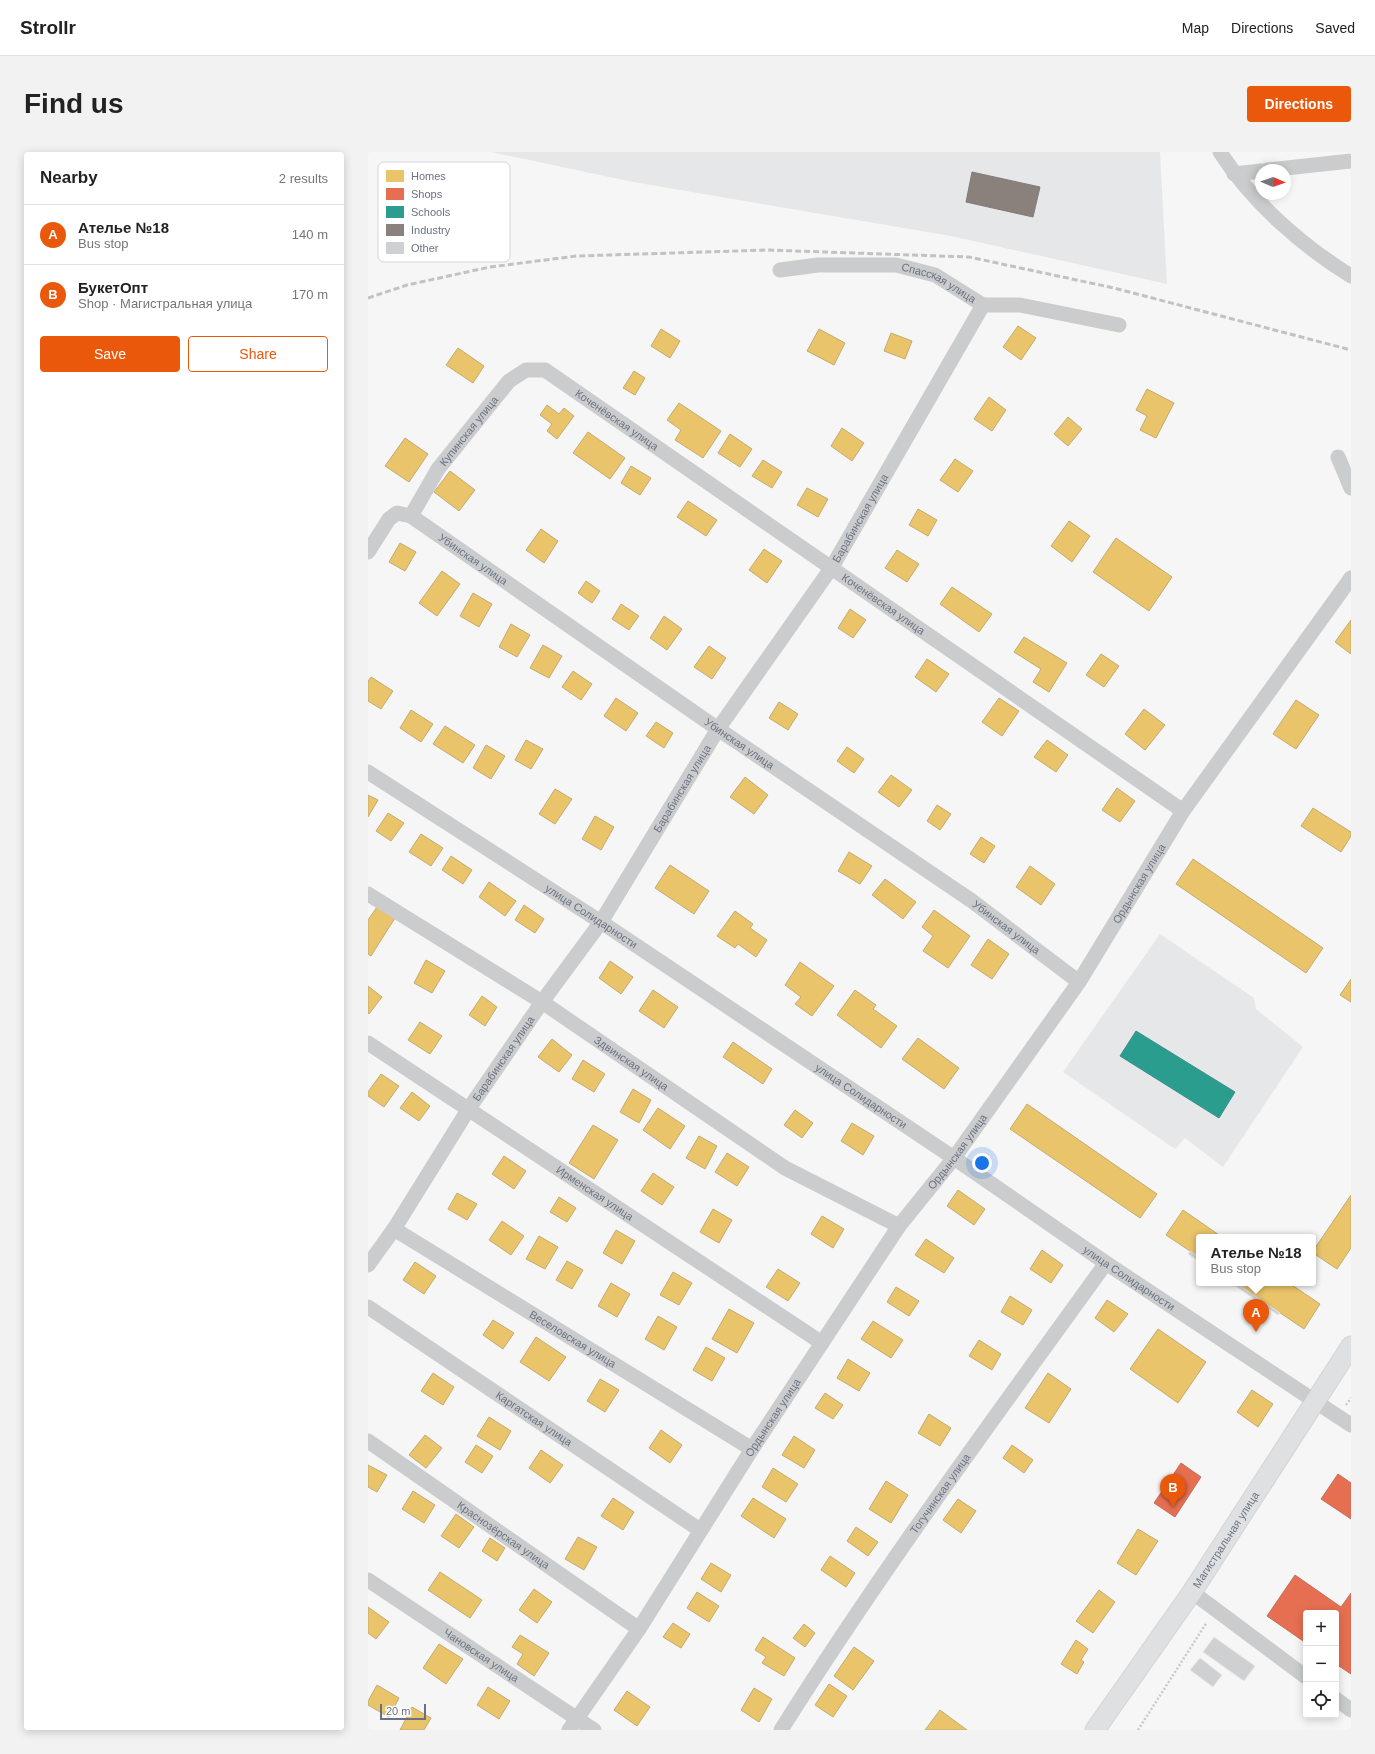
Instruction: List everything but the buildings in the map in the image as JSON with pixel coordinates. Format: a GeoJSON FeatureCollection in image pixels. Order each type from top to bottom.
{"type":"FeatureCollection","features":[{"type":"Feature","properties":{"kind":"main road","name":"Магистральная улица"},"geometry":{"type":"LineString","coordinates":[[1096,1730],[1192,1592],[1351,1346]]}},
{"type":"Feature","properties":{"kind":"street"},"geometry":{"type":"LineString","coordinates":[[1220,152],[1234,174],[1265,207],[1305,243],[1351,276]]}},
{"type":"Feature","properties":{"kind":"street"},"geometry":{"type":"LineString","coordinates":[[1291,167],[1351,161]]}},
{"type":"Feature","properties":{"kind":"street"},"geometry":{"type":"LineString","coordinates":[[1234,174],[1255,172]]}},
{"type":"Feature","properties":{"kind":"street","name":"Спасская улица"},"geometry":{"type":"LineString","coordinates":[[780,270],[818,264],[896,265],[935,275],[983,305],[1020,306],[1119,325]]}},
{"type":"Feature","properties":{"kind":"street","name":"Барабинская улица"},"geometry":{"type":"LineString","coordinates":[[368,1264],[394,1229],[468,1110],[542,1002],[601,922],[718,729],[832,567],[983,305]]}},
{"type":"Feature","properties":{"kind":"street","name":"Купинская улица"},"geometry":{"type":"LineString","coordinates":[[368,552],[389,519],[404,514],[509,381],[526,370],[545,370]]}},
{"type":"Feature","properties":{"kind":"street","name":"Коченёвская улица"},"geometry":{"type":"LineString","coordinates":[[545,370],[1183,811]]}},
{"type":"Feature","properties":{"kind":"street"},"geometry":{"type":"LineString","coordinates":[[1338,457],[1351,488]]}},
{"type":"Feature","properties":{"kind":"street","name":"Убинская улица"},"geometry":{"type":"LineString","coordinates":[[404,514],[972,901],[1079,982]]}},
{"type":"Feature","properties":{"kind":"street","name":"Ордынская улица"},"geometry":{"type":"LineString","coordinates":[[573,1724],[639,1629],[752,1449],[899,1226],[954,1158],[1079,982],[1183,811],[1351,578]]}},
{"type":"Feature","properties":{"kind":"street","name":"улица Солидарности"},"geometry":{"type":"LineString","coordinates":[[368,772],[601,922],[954,1158],[1106,1263],[1351,1425]]}},
{"type":"Feature","properties":{"kind":"street","name":"Здвинская улица"},"geometry":{"type":"LineString","coordinates":[[368,894],[542,1002],[785,1168],[899,1226]]}},
{"type":"Feature","properties":{"kind":"street","name":"Ирменская улица"},"geometry":{"type":"LineString","coordinates":[[368,1043],[822,1343]]}},
{"type":"Feature","properties":{"kind":"street","name":"Веселовская улица"},"geometry":{"type":"LineString","coordinates":[[394,1229],[752,1449]]}},
{"type":"Feature","properties":{"kind":"street","name":"Тогучинская улица"},"geometry":{"type":"LineString","coordinates":[[781,1730],[833,1646],[1106,1263]]}},
{"type":"Feature","properties":{"kind":"street","name":"Каргатская улица"},"geometry":{"type":"LineString","coordinates":[[368,1307],[700,1530]]}},
{"type":"Feature","properties":{"kind":"street","name":"Краснозёрская улица"},"geometry":{"type":"LineString","coordinates":[[368,1441],[639,1629]]}},
{"type":"Feature","properties":{"kind":"street","name":"Чановская улица"},"geometry":{"type":"LineString","coordinates":[[368,1580],[573,1724],[594,1730]]}},
{"type":"Feature","properties":{"kind":"street"},"geometry":{"type":"LineString","coordinates":[[1192,1592],[1303,1675]]}},
{"type":"Feature","properties":{"kind":"street"},"geometry":{"type":"LineString","coordinates":[[1339,1701],[1351,1710]]}},
{"type":"Feature","properties":{"kind":"path"},"geometry":{"type":"LineString","coordinates":[[1138,1730],[1215,1609]]}},
{"type":"Feature","properties":{"kind":"shaded area"},"geometry":{"type":"Polygon","coordinates":[[[491,152],[1160,152],[1167,284],[951,236],[633,182],[491,152]]]}},
{"type":"Feature","properties":{"kind":"shaded area"},"geometry":{"type":"Polygon","coordinates":[[[1160,934],[1254,998],[1256,1009],[1303,1047],[1223,1167],[1185,1138],[1175,1149],[1063,1072],[1160,934]]]}},
{"type":"Feature","properties":{"kind":"railway"},"geometry":{"type":"LineString","coordinates":[[368,298],[407,285],[490,267],[577,256],[768,250],[969,257],[1114,288],[1351,350]]}},
{"type":"Feature","properties":{"kind":"place","name":"Ателье №18"},"geometry":{"type":"Point","coordinates":[1256,1332]}},
{"type":"Feature","properties":{"kind":"place","name":"БукетОпт"},"geometry":{"type":"Point","coordinates":[1173,1507]}}]}
